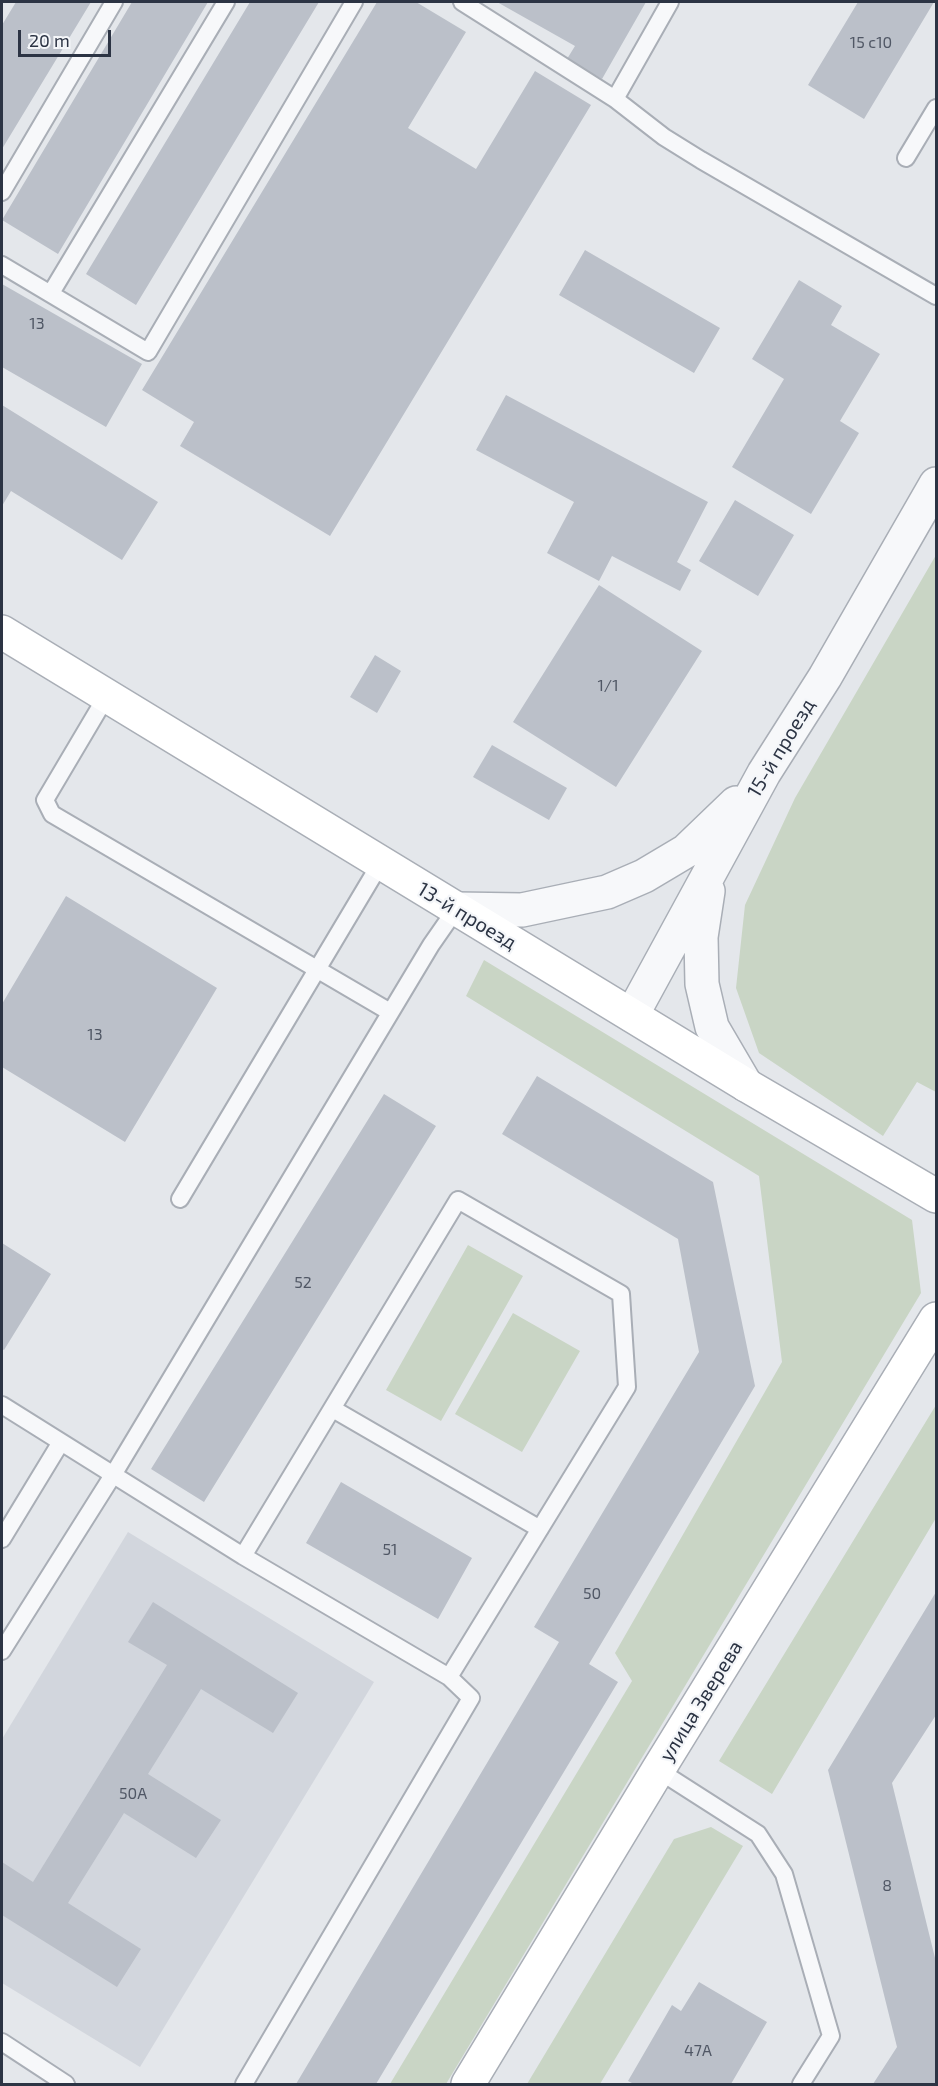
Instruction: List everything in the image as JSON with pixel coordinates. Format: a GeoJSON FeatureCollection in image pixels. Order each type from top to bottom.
{"type":"FeatureCollection","features":[{"type":"Feature","properties":{"kind":"street","name":"15-й проезд"},"geometry":{"type":"LineString","coordinates":[[632,1015],[764,773],[825,677],[936,484]]}},
{"type":"Feature","properties":{"kind":"street","name":"13-й проезд"},"geometry":{"type":"LineString","coordinates":[[2,632],[380,864],[746,1085],[936,1196]]}},
{"type":"Feature","properties":{"kind":"street"},"geometry":{"type":"LineString","coordinates":[[2,649],[49,661]]}},
{"type":"Feature","properties":{"kind":"street"},"geometry":{"type":"LineString","coordinates":[[456,909],[522,910],[607,892],[644,876],[686,851],[764,773]]}},
{"type":"Feature","properties":{"kind":"street"},"geometry":{"type":"LineString","coordinates":[[711,868],[701,937],[702,984],[712,1027],[746,1085]]}},
{"type":"Feature","properties":{"kind":"street","name":"улица Зверева"},"geometry":{"type":"LineString","coordinates":[[468,2085],[658,1770],[936,1319]]}},
{"type":"Feature","properties":{"kind":"lane"},"geometry":{"type":"LineString","coordinates":[[2,192],[114,2]]}},
{"type":"Feature","properties":{"kind":"lane"},"geometry":{"type":"LineString","coordinates":[[51,293],[226,2]]}},
{"type":"Feature","properties":{"kind":"lane"},"geometry":{"type":"LineString","coordinates":[[2,265],[148,352],[354,2]]}},
{"type":"Feature","properties":{"kind":"lane"},"geometry":{"type":"LineString","coordinates":[[462,2],[615,99],[664,137],[701,160],[936,296]]}},
{"type":"Feature","properties":{"kind":"lane"},"geometry":{"type":"LineString","coordinates":[[615,99],[670,2]]}},
{"type":"Feature","properties":{"kind":"lane"},"geometry":{"type":"LineString","coordinates":[[906,158],[936,108]]}},
{"type":"Feature","properties":{"kind":"lane"},"geometry":{"type":"LineString","coordinates":[[106,697],[45,800],[52,814],[390,1012]]}},
{"type":"Feature","properties":{"kind":"lane"},"geometry":{"type":"LineString","coordinates":[[180,1199],[380,864]]}},
{"type":"Feature","properties":{"kind":"lane"},"geometry":{"type":"LineString","coordinates":[[2,1651],[113,1475],[390,1012],[456,909]]}},
{"type":"Feature","properties":{"kind":"lane"},"geometry":{"type":"LineString","coordinates":[[243,1556],[458,1200],[621,1294],[627,1387],[448,1677]]}},
{"type":"Feature","properties":{"kind":"lane"},"geometry":{"type":"LineString","coordinates":[[2,1406],[243,1556],[448,1677],[471,1698],[244,2085]]}},
{"type":"Feature","properties":{"kind":"lane"},"geometry":{"type":"LineString","coordinates":[[333,1409],[540,1529]]}},
{"type":"Feature","properties":{"kind":"lane"},"geometry":{"type":"LineString","coordinates":[[2,1539],[61,1442]]}},
{"type":"Feature","properties":{"kind":"lane"},"geometry":{"type":"LineString","coordinates":[[658,1770],[758,1834],[784,1874],[831,2036],[801,2085]]}},
{"type":"Feature","properties":{"kind":"lane"},"geometry":{"type":"LineString","coordinates":[[2,2042],[66,2085]]}},
{"type":"Feature","properties":{"kind":"shaded area"},"geometry":{"type":"Polygon","coordinates":[[[128,1532],[374,1682],[140,2067],[2,1983],[2,1739],[128,1532]]]}},
{"type":"Feature","properties":{"kind":"green space"},"geometry":{"type":"Polygon","coordinates":[[[936,555],[936,1092],[917,1082],[883,1136],[759,1053],[736,988],[745,905],[795,798],[936,555]]]}},
{"type":"Feature","properties":{"kind":"green space"},"geometry":{"type":"Polygon","coordinates":[[[484,960],[912,1220],[921,1293],[446,2084],[390,2084],[632,1681],[615,1653],[782,1362],[759,1176],[466,996],[484,960]]]}},
{"type":"Feature","properties":{"kind":"green space"},"geometry":{"type":"Polygon","coordinates":[[[468,1245],[523,1276],[441,1421],[386,1390],[468,1245]]]}},
{"type":"Feature","properties":{"kind":"green space"},"geometry":{"type":"Polygon","coordinates":[[[513,1313],[580,1351],[522,1452],[455,1414],[513,1313]]]}},
{"type":"Feature","properties":{"kind":"green space"},"geometry":{"type":"Polygon","coordinates":[[[936,1405],[936,1518],[772,1794],[719,1761],[936,1405]]]}},
{"type":"Feature","properties":{"kind":"green space"},"geometry":{"type":"Polygon","coordinates":[[[711,1827],[743,1846],[600,2084],[527,2084],[674,1839],[711,1827]]]}},
{"type":"Feature","properties":{"kind":"building"},"geometry":{"type":"Polygon","coordinates":[[[16,2],[91,2],[2,149],[2,25],[16,2]]]}},
{"type":"Feature","properties":{"kind":"building"},"geometry":{"type":"Polygon","coordinates":[[[132,2],[208,2],[58,254],[2,220],[132,2]]]}},
{"type":"Feature","properties":{"kind":"building"},"geometry":{"type":"Polygon","coordinates":[[[250,2],[319,2],[136,305],[86,274],[250,2]]]}},
{"type":"Feature","properties":{"kind":"building"},"geometry":{"type":"Polygon","coordinates":[[[377,2],[416,2],[466,32],[408,128],[476,169],[535,71],[591,105],[330,536],[180,446],[194,422],[142,390],[377,2]]]}},
{"type":"Feature","properties":{"kind":"building"},"geometry":{"type":"Polygon","coordinates":[[[497,2],[646,2],[602,79],[567,59],[575,46],[497,2]]]}},
{"type":"Feature","properties":{"kind":"building"},"geometry":{"type":"Polygon","coordinates":[[[858,2],[934,2],[864,119],[808,85],[858,2]]]}},
{"type":"Feature","properties":{"kind":"building"},"geometry":{"type":"Polygon","coordinates":[[[585,250],[720,328],[694,373],[559,295],[585,250]]]}},
{"type":"Feature","properties":{"kind":"building"},"geometry":{"type":"Polygon","coordinates":[[[799,280],[842,306],[831,325],[880,354],[840,421],[859,433],[811,514],[732,467],[784,379],[752,359],[799,280]]]}},
{"type":"Feature","properties":{"kind":"building"},"geometry":{"type":"Polygon","coordinates":[[[2,284],[142,364],[106,427],[2,367],[2,284]]]}},
{"type":"Feature","properties":{"kind":"building"},"geometry":{"type":"Polygon","coordinates":[[[506,395],[708,502],[677,562],[691,570],[680,591],[612,556],[599,581],[547,553],[574,502],[476,450],[506,395]]]}},
{"type":"Feature","properties":{"kind":"building"},"geometry":{"type":"Polygon","coordinates":[[[2,405],[158,502],[122,560],[11,491],[2,506],[2,405]]]}},
{"type":"Feature","properties":{"kind":"building"},"geometry":{"type":"Polygon","coordinates":[[[735,500],[794,535],[758,596],[699,561],[735,500]]]}},
{"type":"Feature","properties":{"kind":"building"},"geometry":{"type":"Polygon","coordinates":[[[599,585],[702,651],[616,787],[513,722],[599,585]]]}},
{"type":"Feature","properties":{"kind":"building"},"geometry":{"type":"Polygon","coordinates":[[[375,655],[401,671],[377,713],[350,697],[375,655]]]}},
{"type":"Feature","properties":{"kind":"building"},"geometry":{"type":"Polygon","coordinates":[[[492,745],[567,788],[549,820],[473,777],[492,745]]]}},
{"type":"Feature","properties":{"kind":"building"},"geometry":{"type":"Polygon","coordinates":[[[66,896],[217,988],[125,1142],[2,1067],[2,1004],[66,896]]]}},
{"type":"Feature","properties":{"kind":"building"},"geometry":{"type":"Polygon","coordinates":[[[537,1076],[713,1182],[755,1386],[589,1664],[618,1682],[376,2084],[296,2084],[559,1642],[534,1627],[699,1352],[678,1239],[502,1134],[537,1076]]]}},
{"type":"Feature","properties":{"kind":"building"},"geometry":{"type":"Polygon","coordinates":[[[384,1094],[436,1126],[204,1502],[151,1469],[384,1094]]]}},
{"type":"Feature","properties":{"kind":"building"},"geometry":{"type":"Polygon","coordinates":[[[2,1243],[51,1274],[4,1350],[2,1349],[2,1243]]]}},
{"type":"Feature","properties":{"kind":"building"},"geometry":{"type":"Polygon","coordinates":[[[341,1482],[472,1558],[438,1619],[306,1543],[341,1482]]]}},
{"type":"Feature","properties":{"kind":"building"},"geometry":{"type":"Polygon","coordinates":[[[936,1592],[936,1715],[892,1783],[936,1962],[936,2084],[873,2084],[897,2047],[828,1770],[936,1592]]]}},
{"type":"Feature","properties":{"kind":"building"},"geometry":{"type":"Polygon","coordinates":[[[153,1602],[298,1693],[273,1733],[201,1689],[148,1774],[221,1820],[196,1858],[124,1813],[68,1903],[141,1949],[117,1987],[2,1915],[2,1862],[33,1882],[167,1665],[128,1642],[153,1602]]]}},
{"type":"Feature","properties":{"kind":"building"},"geometry":{"type":"Polygon","coordinates":[[[699,1982],[767,2022],[731,2084],[634,2084],[628,2081],[672,2005],[681,2011],[699,1982]]]}}]}
